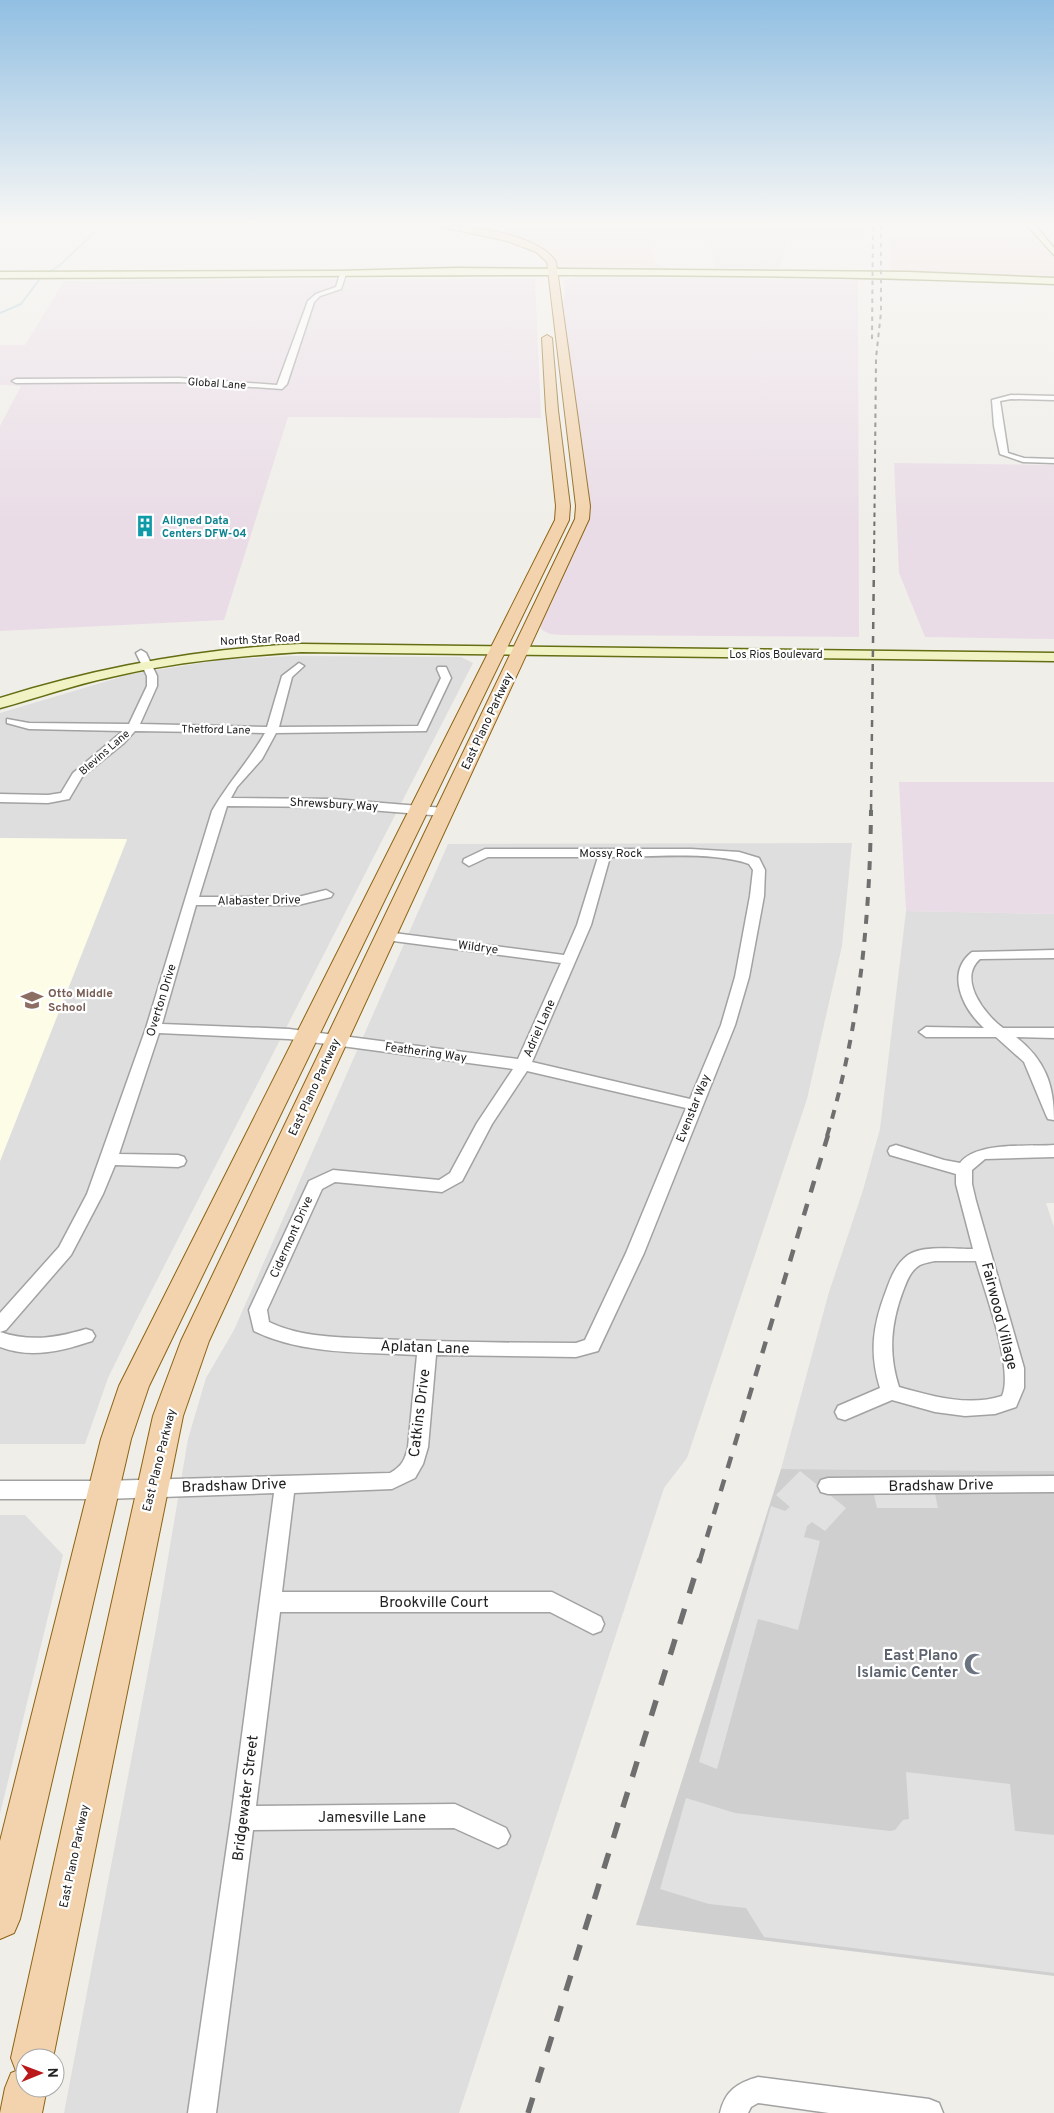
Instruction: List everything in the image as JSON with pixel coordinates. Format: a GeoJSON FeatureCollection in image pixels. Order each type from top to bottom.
{"type":"FeatureCollection","features":[{"type":"Feature","properties":{"kind":"main road","name":"East Plano Parkway"},"geometry":{"type":"LineString","coordinates":[[0,1919],[116,1439],[134,1386],[306,1036],[432,810],[512,645],[543,561],[562,520],[563,506],[556,455],[547,340],[548,323]]}},
{"type":"Feature","properties":{"kind":"main road","name":"East Plano Parkway"},"geometry":{"type":"LineString","coordinates":[[512,645],[563,563],[580,524],[583,506],[563,340],[554,323]]}},
{"type":"Feature","properties":{"kind":"main road"},"geometry":{"type":"LineString","coordinates":[[547,340],[563,340]]}},
{"type":"Feature","properties":{"kind":"main road"},"geometry":{"type":"LineString","coordinates":[[552,410],[570,409]]}},
{"type":"Feature","properties":{"kind":"main road"},"geometry":{"type":"LineString","coordinates":[[556,455],[576,455]]}},
{"type":"Feature","properties":{"kind":"main road"},"geometry":{"type":"LineString","coordinates":[[563,506],[583,506]]}},
{"type":"Feature","properties":{"kind":"main road"},"geometry":{"type":"LineString","coordinates":[[543,561],[563,563]]}},
{"type":"Feature","properties":{"kind":"main road","name":"North Star Road"},"geometry":{"type":"LineString","coordinates":[[0,688],[77,666],[144,658],[220,653],[280,643],[512,645]]}},
{"type":"Feature","properties":{"kind":"main road","name":"Los Rios Boulevard"},"geometry":{"type":"LineString","coordinates":[[512,645],[708,648],[1054,649]]}},
{"type":"Feature","properties":{"kind":"main road","name":"North Star Road"},"geometry":{"type":"LineString","coordinates":[[0,703],[144,658]]}},
{"type":"Feature","properties":{"kind":"main road","name":"East Plano Parkway"},"geometry":{"type":"LineString","coordinates":[[34,2048],[168,1416],[195,1341],[386,936],[432,810]]}},
{"type":"Feature","properties":{"kind":"main road"},"geometry":{"type":"LineString","coordinates":[[21,2113],[24,2098]]}},
{"type":"Feature","properties":{"kind":"street","name":"Global Lane"},"geometry":{"type":"LineString","coordinates":[[16,382],[186,380],[280,387],[283,384],[304,323]]}},
{"type":"Feature","properties":{"kind":"street"},"geometry":{"type":"LineString","coordinates":[[1054,398],[1011,397],[996,400],[1004,454],[1010,457],[1054,461]]}},
{"type":"Feature","properties":{"kind":"street","name":"Blevins Lane"},"geometry":{"type":"LineString","coordinates":[[0,798],[48,799],[65,796],[77,775],[120,741],[133,727],[152,686],[152,676],[144,658]]}},
{"type":"Feature","properties":{"kind":"street","name":"Overton Drive"},"geometry":{"type":"LineString","coordinates":[[0,1325],[66,1251],[91,1203],[109,1159],[153,1028],[218,811],[232,786],[256,759],[272,730],[287,676],[299,666]]}},
{"type":"Feature","properties":{"kind":"street","name":"Thetford Lane"},"geometry":{"type":"LineString","coordinates":[[11,721],[29,726],[272,730],[422,729],[446,678],[442,669]]}},
{"type":"Feature","properties":{"kind":"street","name":"Shrewsbury Way"},"geometry":{"type":"LineString","coordinates":[[224,802],[313,802],[432,810]]}},
{"type":"Feature","properties":{"kind":"street","name":"Mossy Rock"},"geometry":{"type":"LineString","coordinates":[[469,862],[485,853],[691,853],[739,856],[754,861]]}},
{"type":"Feature","properties":{"kind":"street","name":"Adriel Lane"},"geometry":{"type":"LineString","coordinates":[[442,1186],[456,1177],[485,1123],[523,1065],[570,960],[596,890],[605,853]]}},
{"type":"Feature","properties":{"kind":"street","name":"Evenstar Way"},"geometry":{"type":"LineString","coordinates":[[592,1346],[635,1253],[728,1025],[742,977],[757,896],[759,870],[754,861]]}},
{"type":"Feature","properties":{"kind":"street","name":"Alabaster Drive"},"geometry":{"type":"LineString","coordinates":[[191,901],[298,901],[326,894]]}},
{"type":"Feature","properties":{"kind":"street","name":"Wildrye"},"geometry":{"type":"LineString","coordinates":[[386,936],[570,960]]}},
{"type":"Feature","properties":{"kind":"street"},"geometry":{"type":"LineString","coordinates":[[1054,954],[977,954],[964,969],[971,1005],[982,1020],[1028,1056],[1054,1115]]}},
{"type":"Feature","properties":{"kind":"street","name":"Feathering Way"},"geometry":{"type":"LineString","coordinates":[[153,1028],[261,1032],[306,1036],[523,1065],[694,1105]]}},
{"type":"Feature","properties":{"kind":"street"},"geometry":{"type":"LineString","coordinates":[[926,1032],[1054,1033]]}},
{"type":"Feature","properties":{"kind":"street"},"geometry":{"type":"LineString","coordinates":[[896,1151],[943,1166],[964,1169],[970,1161],[982,1154],[1054,1151]]}},
{"type":"Feature","properties":{"kind":"street"},"geometry":{"type":"LineString","coordinates":[[109,1159],[178,1161]]}},
{"type":"Feature","properties":{"kind":"street","name":"Fairwood Village"},"geometry":{"type":"LineString","coordinates":[[964,1169],[964,1184],[985,1255],[1015,1368],[1015,1388],[1009,1402],[996,1407],[974,1409],[929,1403],[891,1392],[884,1370],[882,1348],[885,1316],[901,1273],[915,1259],[935,1256],[985,1255]]}},
{"type":"Feature","properties":{"kind":"street","name":"Cidermont Drive"},"geometry":{"type":"LineString","coordinates":[[260,1326],[258,1310],[315,1185],[333,1176],[442,1186]]}},
{"type":"Feature","properties":{"kind":"street","name":"Aplatan Lane"},"geometry":{"type":"LineString","coordinates":[[260,1326],[274,1334],[323,1342],[427,1349],[576,1350],[592,1346]]}},
{"type":"Feature","properties":{"kind":"street"},"geometry":{"type":"LineString","coordinates":[[0,1339],[10,1344],[33,1346],[61,1344],[86,1336]]}},
{"type":"Feature","properties":{"kind":"street","name":"Catkins Drive"},"geometry":{"type":"LineString","coordinates":[[407,1475],[415,1462],[418,1447],[427,1349]]}},
{"type":"Feature","properties":{"kind":"street"},"geometry":{"type":"LineString","coordinates":[[845,1412],[891,1392]]}},
{"type":"Feature","properties":{"kind":"street","name":"Bradshaw Drive"},"geometry":{"type":"LineString","coordinates":[[0,1490],[104,1490],[285,1483],[375,1483],[392,1481],[407,1475]]}},
{"type":"Feature","properties":{"kind":"street","name":"Bridgewater Street"},"geometry":{"type":"LineString","coordinates":[[202,2113],[243,1818],[285,1483]]}},
{"type":"Feature","properties":{"kind":"street","name":"Bradshaw Drive"},"geometry":{"type":"LineString","coordinates":[[828,1486],[1054,1484]]}},
{"type":"Feature","properties":{"kind":"street","name":"Brookville Court"},"geometry":{"type":"LineString","coordinates":[[269,1602],[552,1602],[593,1624]]}},
{"type":"Feature","properties":{"kind":"street","name":"Jamesville Lane"},"geometry":{"type":"LineString","coordinates":[[243,1818],[455,1816],[498,1836]]}},
{"type":"Feature","properties":{"kind":"street"},"geometry":{"type":"LineString","coordinates":[[734,2113],[735,2104],[744,2094],[758,2090],[929,2113]]}},
{"type":"Feature","properties":{"kind":"shaded area"},"geometry":{"type":"Polygon","coordinates":[[[39,323],[537,323],[541,418],[288,417],[224,620],[0,631],[0,426],[21,386],[0,385],[0,345],[25,345],[39,323]]]}},
{"type":"Feature","properties":{"kind":"shaded area"},"geometry":{"type":"Polygon","coordinates":[[[566,323],[858,323],[859,637],[562,635],[550,634],[542,630],[540,626],[587,521],[586,496],[566,323]]]}},
{"type":"Feature","properties":{"kind":"shaded area"},"geometry":{"type":"Polygon","coordinates":[[[894,463],[1054,465],[1054,639],[925,637],[899,573],[894,463]]]}},
{"type":"Feature","properties":{"kind":"shaded area"},"geometry":{"type":"Polygon","coordinates":[[[292,656],[461,657],[473,663],[135,1323],[108,1378],[85,1444],[0,1444],[0,1161],[127,840],[0,838],[0,713],[131,674],[220,660],[292,656]]]}},
{"type":"Feature","properties":{"kind":"shaded area"},"geometry":{"type":"Polygon","coordinates":[[[899,782],[1054,782],[1054,914],[906,911],[899,782]]]}},
{"type":"Feature","properties":{"kind":"shaded area","name":"Otto Middle School"},"geometry":{"type":"Polygon","coordinates":[[[0,838],[127,839],[0,1161],[0,838]]]}},
{"type":"Feature","properties":{"kind":"shaded area"},"geometry":{"type":"Polygon","coordinates":[[[852,843],[842,946],[807,1099],[687,1458],[664,1488],[459,2113],[64,2113],[156,1629],[188,1439],[206,1378],[234,1330],[448,844],[852,843]]]}},
{"type":"Feature","properties":{"kind":"shaded area"},"geometry":{"type":"Polygon","coordinates":[[[906,911],[1054,914],[1054,1203],[1046,1203],[1054,1227],[1054,1471],[781,1469],[829,1292],[863,1190],[880,1129],[906,911]]]}},
{"type":"Feature","properties":{"kind":"shaded area"},"geometry":{"type":"Polygon","coordinates":[[[781,1469],[1054,1471],[1054,1976],[636,1925],[781,1469]]]}},
{"type":"Feature","properties":{"kind":"shaded area"},"geometry":{"type":"Polygon","coordinates":[[[800,1471],[846,1508],[825,1531],[812,1522],[807,1526],[804,1537],[820,1541],[798,1630],[758,1619],[717,1769],[699,1762],[771,1506],[785,1511],[790,1507],[776,1495],[800,1471]]]}},
{"type":"Feature","properties":{"kind":"shaded area"},"geometry":{"type":"Polygon","coordinates":[[[935,1494],[938,1508],[877,1508],[874,1495],[935,1494]]]}},
{"type":"Feature","properties":{"kind":"shaded area"},"geometry":{"type":"Polygon","coordinates":[[[0,1515],[25,1515],[63,1555],[0,1814],[0,1515]]]}},
{"type":"Feature","properties":{"kind":"shaded area"},"geometry":{"type":"Polygon","coordinates":[[[906,1772],[1010,1784],[1015,1831],[1054,1835],[1054,1973],[764,1937],[746,1908],[709,1904],[660,1889],[686,1798],[735,1813],[890,1831],[895,1830],[903,1820],[909,1819],[906,1772]]]}},
{"type":"Feature","properties":{"kind":"railway"},"geometry":{"type":"LineString","coordinates":[[872,323],[872,339]]}},
{"type":"Feature","properties":{"kind":"railway"},"geometry":{"type":"LineString","coordinates":[[874,562],[876,358],[880,323]]}},
{"type":"Feature","properties":{"kind":"railway"},"geometry":{"type":"LineString","coordinates":[[871,811],[874,561]]}},
{"type":"Feature","properties":{"kind":"railway"},"geometry":{"type":"LineString","coordinates":[[827,1136],[847,1056],[861,974],[868,892],[871,810]]}},
{"type":"Feature","properties":{"kind":"railway"},"geometry":{"type":"LineString","coordinates":[[700,1560],[828,1135]]}},
{"type":"Feature","properties":{"kind":"railway"},"geometry":{"type":"LineString","coordinates":[[528,2113],[700,1559]]}},
{"type":"Feature","properties":{"kind":"place","name":"Aligned Data Centers DFW-04"},"geometry":{"type":"Point","coordinates":[145,526]}},
{"type":"Feature","properties":{"kind":"place","name":"Otto Middle School"},"geometry":{"type":"Point","coordinates":[32,1000]}},
{"type":"Feature","properties":{"kind":"place","name":"East Plano Islamic Center"},"geometry":{"type":"Point","coordinates":[975,1664]}}]}
